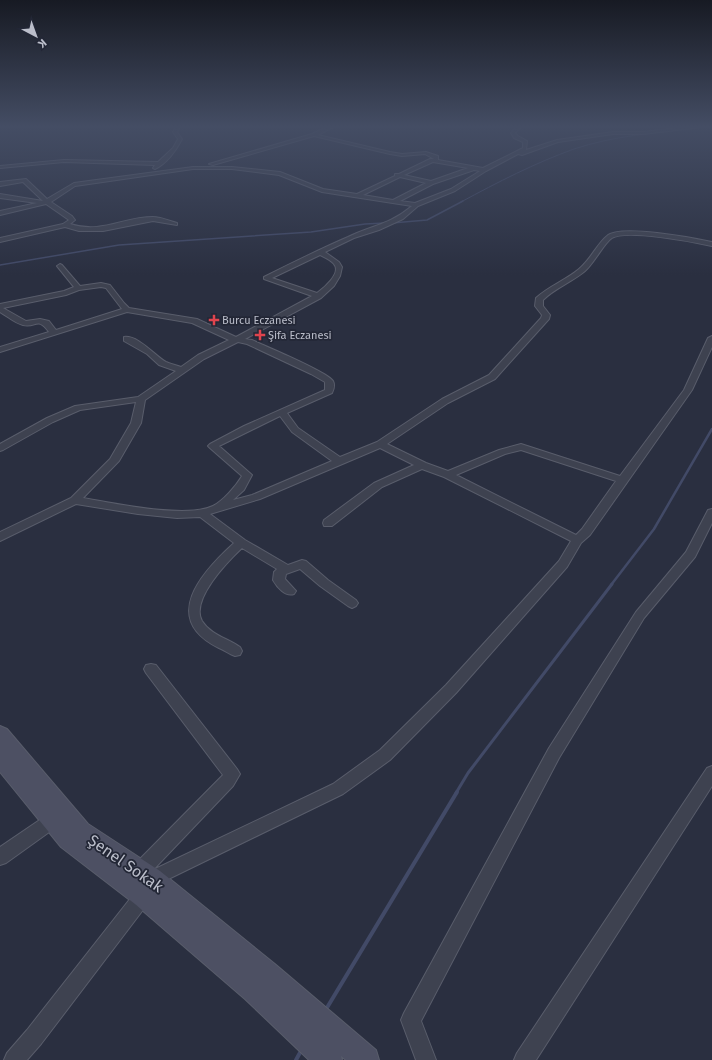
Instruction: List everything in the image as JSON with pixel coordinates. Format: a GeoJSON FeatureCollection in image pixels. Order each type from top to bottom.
{"type":"FeatureCollection","features":[{"type":"Feature","properties":{"kind":"street"},"geometry":{"type":"LineString","coordinates":[[0,214],[46,202],[74,185],[143,175]]}},
{"type":"Feature","properties":{"kind":"street"},"geometry":{"type":"LineString","coordinates":[[286,175],[322,190],[416,205]]}},
{"type":"Feature","properties":{"kind":"street"},"geometry":{"type":"LineString","coordinates":[[357,196],[396,175]]}},
{"type":"Feature","properties":{"kind":"street"},"geometry":{"type":"LineString","coordinates":[[399,175],[431,183]]}},
{"type":"Feature","properties":{"kind":"street"},"geometry":{"type":"LineString","coordinates":[[393,202],[431,183],[453,175]]}},
{"type":"Feature","properties":{"kind":"street"},"geometry":{"type":"LineString","coordinates":[[318,296],[266,278],[322,253],[352,237],[377,229],[400,218],[416,205],[453,190],[476,175]]}},
{"type":"Feature","properties":{"kind":"street"},"geometry":{"type":"LineString","coordinates":[[0,184],[24,180],[46,202],[70,217],[72,220],[65,225],[0,240]]}},
{"type":"Feature","properties":{"kind":"street"},"geometry":{"type":"LineString","coordinates":[[0,196],[46,202]]}},
{"type":"Feature","properties":{"kind":"street"},"geometry":{"type":"LineString","coordinates":[[65,225],[79,229],[104,229],[127,223],[153,219],[175,224]]}},
{"type":"Feature","properties":{"kind":"street"},"geometry":{"type":"LineString","coordinates":[[75,500],[138,511],[177,514],[202,513],[256,497],[380,444],[445,401],[492,377],[545,319],[546,315],[539,306],[539,300],[555,287],[586,267],[609,237],[618,233],[630,233],[677,237],[712,244]]}},
{"type":"Feature","properties":{"kind":"street"},"geometry":{"type":"LineString","coordinates":[[0,447],[50,420],[78,408],[141,399],[201,357],[239,339],[318,296],[332,285],[337,276],[339,267],[337,263],[322,253]]}},
{"type":"Feature","properties":{"kind":"street"},"geometry":{"type":"LineString","coordinates":[[60,266],[78,288]]}},
{"type":"Feature","properties":{"kind":"street"},"geometry":{"type":"LineString","coordinates":[[0,308],[66,293],[78,288],[100,284],[108,286],[121,305],[128,310],[194,321],[229,338],[249,342],[308,369],[329,381],[330,385],[328,391],[213,446],[247,475],[240,488],[217,509]]}},
{"type":"Feature","properties":{"kind":"street"},"geometry":{"type":"LineString","coordinates":[[0,308],[26,323],[40,321],[46,323],[54,333]]}},
{"type":"Feature","properties":{"kind":"street"},"geometry":{"type":"LineString","coordinates":[[0,350],[128,310]]}},
{"type":"Feature","properties":{"kind":"street"},"geometry":{"type":"LineString","coordinates":[[145,882],[338,789],[385,755],[462,677],[563,564],[576,540],[586,532],[688,390],[712,338]]}},
{"type":"Feature","properties":{"kind":"street"},"geometry":{"type":"LineString","coordinates":[[127,339],[150,352],[162,363],[181,370]]}},
{"type":"Feature","properties":{"kind":"street"},"geometry":{"type":"LineString","coordinates":[[0,537],[75,500],[114,462],[136,423],[141,399]]}},
{"type":"Feature","properties":{"kind":"street"},"geometry":{"type":"LineString","coordinates":[[282,412],[295,430],[340,462]]}},
{"type":"Feature","properties":{"kind":"street"},"geometry":{"type":"LineString","coordinates":[[380,444],[422,465],[448,475],[576,540]]}},
{"type":"Feature","properties":{"kind":"street"},"geometry":{"type":"LineString","coordinates":[[448,475],[502,452],[521,447],[622,480]]}},
{"type":"Feature","properties":{"kind":"street"},"geometry":{"type":"LineString","coordinates":[[328,523],[378,484],[422,465]]}},
{"type":"Feature","properties":{"kind":"street"},"geometry":{"type":"LineString","coordinates":[[426,1060],[411,1020],[414,1013],[554,752],[640,616],[691,554],[712,512]]}},
{"type":"Feature","properties":{"kind":"street"},"geometry":{"type":"LineString","coordinates":[[202,513],[242,543],[286,569]]}},
{"type":"Feature","properties":{"kind":"street"},"geometry":{"type":"LineString","coordinates":[[235,651],[218,642],[197,624],[194,613],[198,596],[205,580],[218,562],[242,543]]}},
{"type":"Feature","properties":{"kind":"street"},"geometry":{"type":"LineString","coordinates":[[290,591],[279,580],[280,572],[302,564],[324,583],[352,603]]}},
{"type":"Feature","properties":{"kind":"street"},"geometry":{"type":"LineString","coordinates":[[14,1060],[34,1037],[145,882],[228,781],[232,774],[151,669]]}},
{"type":"Feature","properties":{"kind":"street","name":"Şenel Sokak"},"geometry":{"type":"LineString","coordinates":[[0,735],[80,831],[145,882],[261,982]]}},
{"type":"Feature","properties":{"kind":"street","name":"Şenel Sokak"},"geometry":{"type":"LineString","coordinates":[[0,757],[69,839],[145,882]]}},
{"type":"Feature","properties":{"kind":"street"},"geometry":{"type":"LineString","coordinates":[[524,1060],[712,773]]}},
{"type":"Feature","properties":{"kind":"street"},"geometry":{"type":"LineString","coordinates":[[0,857],[53,820]]}},
{"type":"Feature","properties":{"kind":"street"},"geometry":{"type":"LineString","coordinates":[[261,982],[365,1059]]}},
{"type":"Feature","properties":{"kind":"street"},"geometry":{"type":"LineString","coordinates":[[261,982],[329,1060]]}},
{"type":"Feature","properties":{"kind":"waterway"},"geometry":{"type":"LineString","coordinates":[[461,202],[512,175]]}},
{"type":"Feature","properties":{"kind":"waterway"},"geometry":{"type":"LineString","coordinates":[[392,223],[427,220],[463,201]]}},
{"type":"Feature","properties":{"kind":"waterway"},"geometry":{"type":"LineString","coordinates":[[0,265],[119,245],[311,232],[365,224],[385,223]]}},
{"type":"Feature","properties":{"kind":"waterway"},"geometry":{"type":"LineString","coordinates":[[611,585],[654,529],[712,429]]}},
{"type":"Feature","properties":{"kind":"waterway"},"geometry":{"type":"LineString","coordinates":[[456,793],[468,773],[612,584]]}},
{"type":"Feature","properties":{"kind":"waterway"},"geometry":{"type":"LineString","coordinates":[[325,1011],[457,792]]}},
{"type":"Feature","properties":{"kind":"waterway"},"geometry":{"type":"LineString","coordinates":[[296,1060],[302,1049]]}},
{"type":"Feature","properties":{"kind":"place","name":"Burcu Eczanesi"},"geometry":{"type":"Point","coordinates":[214,320]}},
{"type":"Feature","properties":{"kind":"place","name":"Şifa Eczanesi"},"geometry":{"type":"Point","coordinates":[260,335]}}]}
